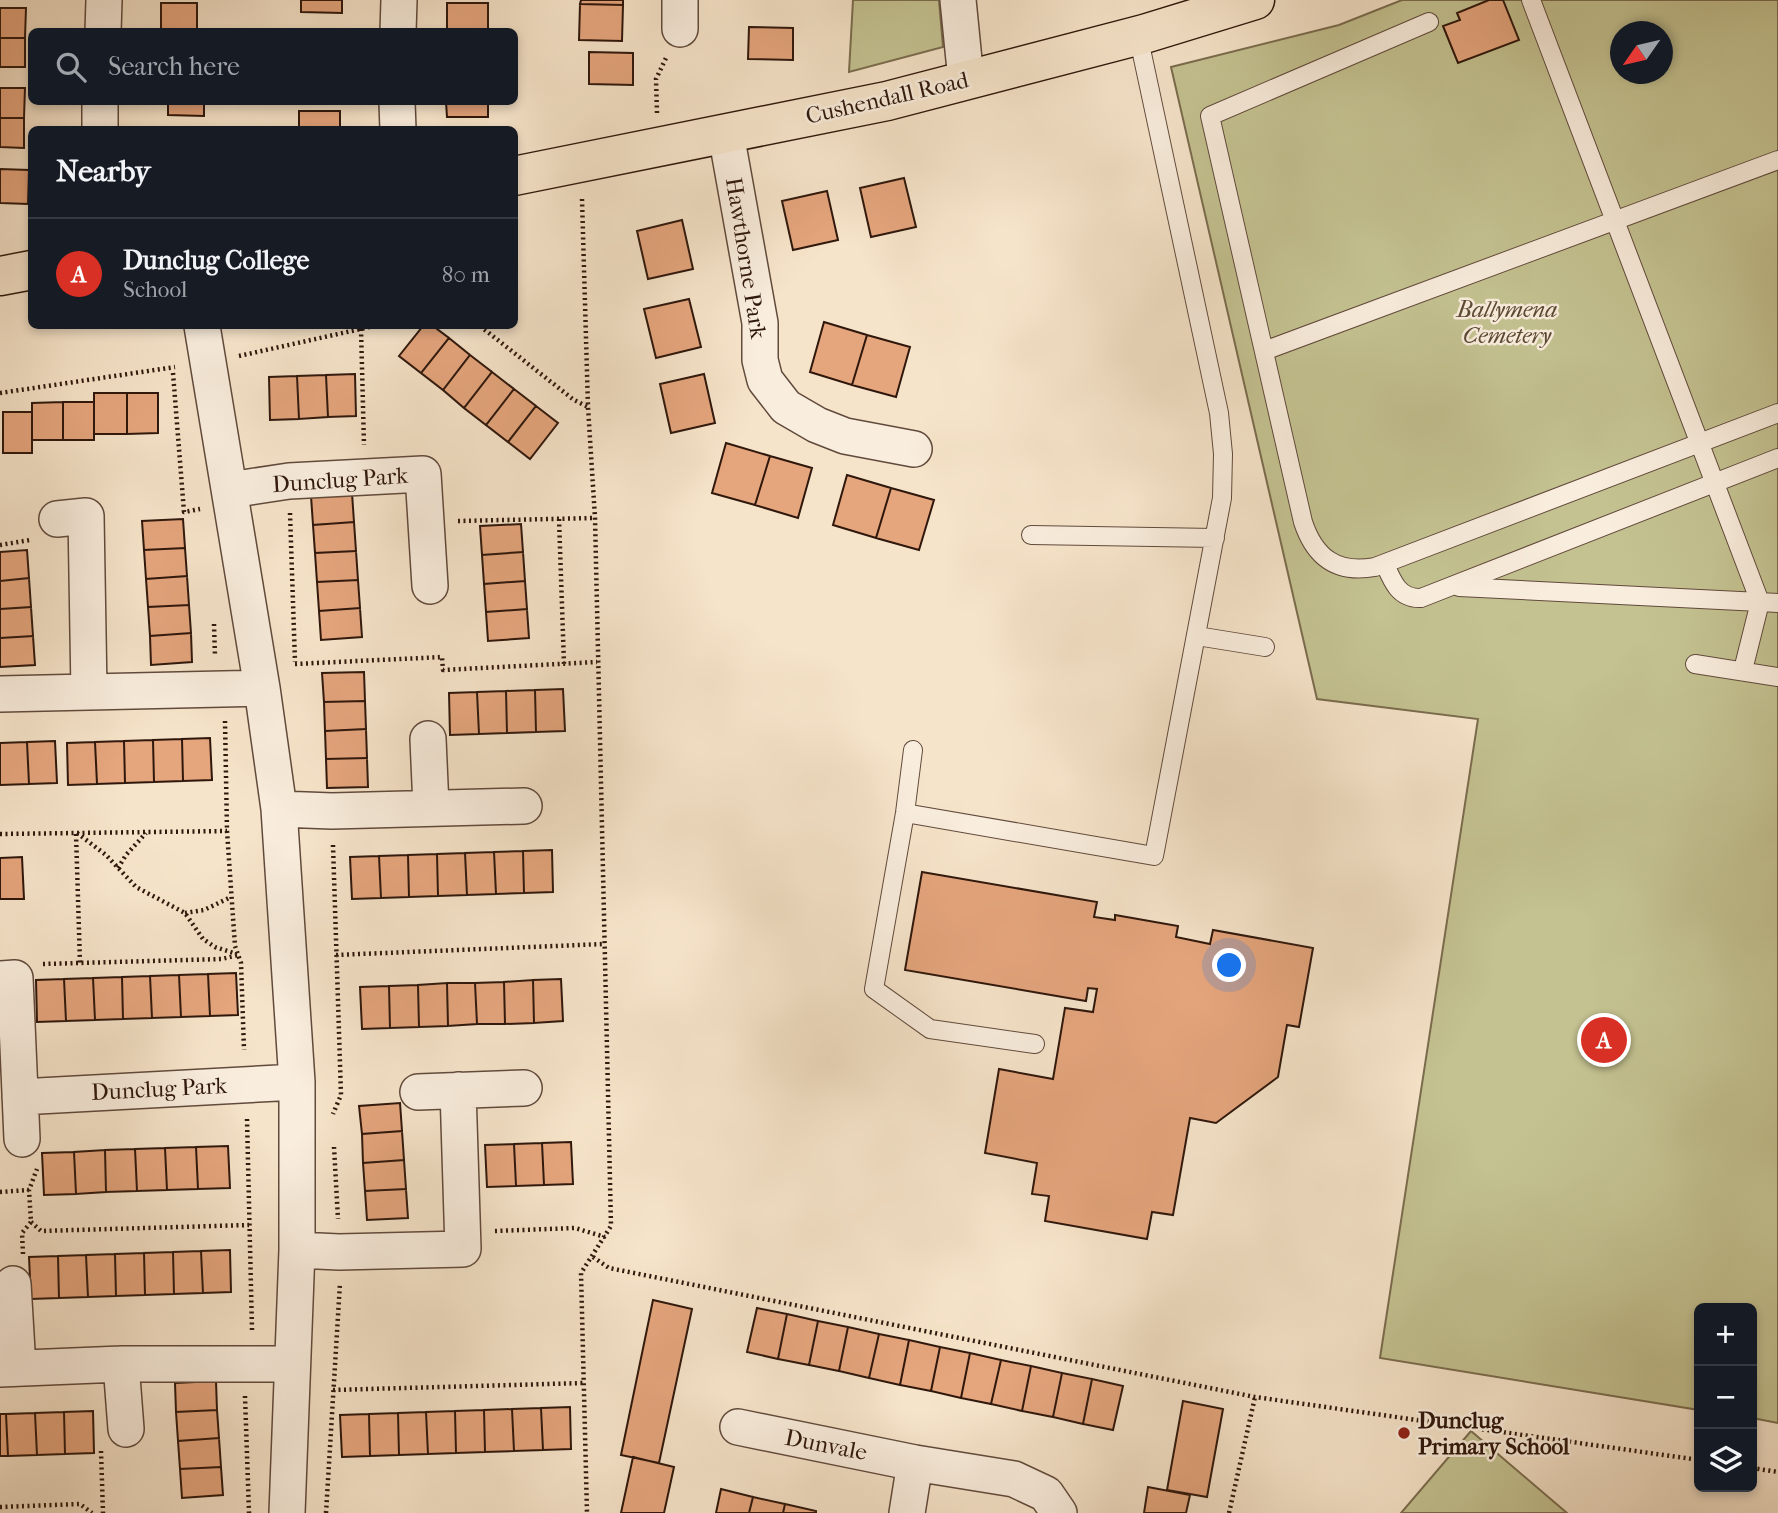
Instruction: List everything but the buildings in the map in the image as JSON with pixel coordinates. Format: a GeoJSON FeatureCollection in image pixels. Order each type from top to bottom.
{"type":"FeatureCollection","features":[{"type":"Feature","properties":{"kind":"main road","name":"Cushendall Road"},"geometry":{"type":"LineString","coordinates":[[518,175],[887,101],[1138,35],[1255,0]]}},
{"type":"Feature","properties":{"kind":"main road"},"geometry":{"type":"LineString","coordinates":[[0,276],[28,272]]}},
{"type":"Feature","properties":{"kind":"street"},"geometry":{"type":"LineString","coordinates":[[103,28],[104,0]]}},
{"type":"Feature","properties":{"kind":"street"},"geometry":{"type":"LineString","coordinates":[[398,28],[400,0]]}},
{"type":"Feature","properties":{"kind":"street"},"geometry":{"type":"LineString","coordinates":[[958,0],[966,80]]}},
{"type":"Feature","properties":{"kind":"street"},"geometry":{"type":"LineString","coordinates":[[397,105],[398,126]]}},
{"type":"Feature","properties":{"kind":"street","name":"Hawthorne Park"},"geometry":{"type":"LineString","coordinates":[[726,134],[760,323],[760,360],[765,380],[786,407],[817,425],[845,436],[914,449]]}},
{"type":"Feature","properties":{"kind":"street"},"geometry":{"type":"LineString","coordinates":[[203,329],[262,688],[279,809],[297,1082],[297,1251],[286,1513]]}},
{"type":"Feature","properties":{"kind":"street","name":"Dunclug Park"},"geometry":{"type":"LineString","coordinates":[[230,490],[289,481],[423,474],[430,586]]}},
{"type":"Feature","properties":{"kind":"street"},"geometry":{"type":"LineString","coordinates":[[57,519],[86,516],[89,692]]}},
{"type":"Feature","properties":{"kind":"street"},"geometry":{"type":"LineString","coordinates":[[0,694],[262,688]]}},
{"type":"Feature","properties":{"kind":"street"},"geometry":{"type":"LineString","coordinates":[[428,739],[431,807]]}},
{"type":"Feature","properties":{"kind":"street"},"geometry":{"type":"LineString","coordinates":[[279,809],[331,811],[524,806]]}},
{"type":"Feature","properties":{"kind":"street"},"geometry":{"type":"LineString","coordinates":[[8,978],[22,1139]]}},
{"type":"Feature","properties":{"kind":"street","name":"Dunclug Park"},"geometry":{"type":"LineString","coordinates":[[20,1097],[297,1082]]}},
{"type":"Feature","properties":{"kind":"street"},"geometry":{"type":"LineString","coordinates":[[418,1092],[524,1088]]}},
{"type":"Feature","properties":{"kind":"street"},"geometry":{"type":"LineString","coordinates":[[297,1251],[463,1249],[458,1090]]}},
{"type":"Feature","properties":{"kind":"street"},"geometry":{"type":"LineString","coordinates":[[13,1284],[9,1368],[121,1364],[292,1364]]}},
{"type":"Feature","properties":{"kind":"street"},"geometry":{"type":"LineString","coordinates":[[121,1364],[126,1429]]}},
{"type":"Feature","properties":{"kind":"street","name":"Dunvale"},"geometry":{"type":"LineString","coordinates":[[738,1427],[915,1463],[1014,1479],[1046,1494],[1059,1513]]}},
{"type":"Feature","properties":{"kind":"street"},"geometry":{"type":"LineString","coordinates":[[907,1513],[915,1463]]}},
{"type":"Feature","properties":{"kind":"lane"},"geometry":{"type":"LineString","coordinates":[[1531,0],[1760,602],[1743,670]]}},
{"type":"Feature","properties":{"kind":"lane"},"geometry":{"type":"LineString","coordinates":[[1429,22],[1210,116],[1303,522],[1313,546],[1339,566],[1362,569],[1385,564],[1778,413]]}},
{"type":"Feature","properties":{"kind":"lane"},"geometry":{"type":"LineString","coordinates":[[905,813],[1154,856],[1215,538],[1222,487],[1223,454],[1219,413],[1138,35]]}},
{"type":"Feature","properties":{"kind":"lane"},"geometry":{"type":"LineString","coordinates":[[1264,351],[1778,160]]}},
{"type":"Feature","properties":{"kind":"lane"},"geometry":{"type":"LineString","coordinates":[[1385,564],[1398,590],[1407,596],[1421,598],[1778,458]]}},
{"type":"Feature","properties":{"kind":"lane"},"geometry":{"type":"LineString","coordinates":[[1031,535],[1215,538]]}},
{"type":"Feature","properties":{"kind":"lane"},"geometry":{"type":"LineString","coordinates":[[1451,587],[1778,603]]}},
{"type":"Feature","properties":{"kind":"lane"},"geometry":{"type":"LineString","coordinates":[[1197,636],[1265,647]]}},
{"type":"Feature","properties":{"kind":"lane"},"geometry":{"type":"LineString","coordinates":[[1695,664],[1778,677]]}},
{"type":"Feature","properties":{"kind":"lane"},"geometry":{"type":"LineString","coordinates":[[913,750],[905,813],[874,989],[930,1029],[1035,1044]]}},
{"type":"Feature","properties":{"kind":"path"},"geometry":{"type":"LineString","coordinates":[[657,147],[656,79],[680,14]]}},
{"type":"Feature","properties":{"kind":"path"},"geometry":{"type":"LineString","coordinates":[[581,163],[588,407],[595,518],[611,1226],[581,1273],[587,1513]]}},
{"type":"Feature","properties":{"kind":"path"},"geometry":{"type":"LineString","coordinates":[[0,393],[209,363],[360,329],[365,477]]}},
{"type":"Feature","properties":{"kind":"path"},"geometry":{"type":"LineString","coordinates":[[485,329],[574,400],[588,407]]}},
{"type":"Feature","properties":{"kind":"path"},"geometry":{"type":"LineString","coordinates":[[289,481],[295,677]]}},
{"type":"Feature","properties":{"kind":"path"},"geometry":{"type":"LineString","coordinates":[[426,520],[595,518]]}},
{"type":"Feature","properties":{"kind":"path"},"geometry":{"type":"LineString","coordinates":[[559,519],[564,664]]}},
{"type":"Feature","properties":{"kind":"path"},"geometry":{"type":"LineString","coordinates":[[295,664],[442,657],[443,670],[597,662]]}},
{"type":"Feature","properties":{"kind":"path"},"geometry":{"type":"LineString","coordinates":[[225,689],[227,831],[235,946],[241,963],[246,1083],[249,1513]]}},
{"type":"Feature","properties":{"kind":"path"},"geometry":{"type":"LineString","coordinates":[[331,811],[341,1095],[332,1115]]}},
{"type":"Feature","properties":{"kind":"path"},"geometry":{"type":"LineString","coordinates":[[0,834],[227,831]]}},
{"type":"Feature","properties":{"kind":"path"},"geometry":{"type":"LineString","coordinates":[[118,868],[146,832]]}},
{"type":"Feature","properties":{"kind":"path"},"geometry":{"type":"LineString","coordinates":[[76,833],[106,855],[136,887],[185,913],[203,939],[215,947],[238,954]]}},
{"type":"Feature","properties":{"kind":"path"},"geometry":{"type":"LineString","coordinates":[[76,833],[80,963]]}},
{"type":"Feature","properties":{"kind":"path"},"geometry":{"type":"LineString","coordinates":[[185,913],[204,910],[231,897]]}},
{"type":"Feature","properties":{"kind":"path"},"geometry":{"type":"LineString","coordinates":[[337,955],[604,944]]}},
{"type":"Feature","properties":{"kind":"path"},"geometry":{"type":"LineString","coordinates":[[8,978],[35,964],[222,959],[238,954]]}},
{"type":"Feature","properties":{"kind":"path"},"geometry":{"type":"LineString","coordinates":[[13,1284],[23,1261],[22,1233],[31,1222],[29,1190],[37,1174],[36,1153],[22,1139]]}},
{"type":"Feature","properties":{"kind":"path"},"geometry":{"type":"LineString","coordinates":[[326,1513],[341,1273],[334,1143]]}},
{"type":"Feature","properties":{"kind":"path"},"geometry":{"type":"LineString","coordinates":[[0,1192],[29,1190]]}},
{"type":"Feature","properties":{"kind":"path"},"geometry":{"type":"LineString","coordinates":[[31,1222],[41,1231],[249,1225]]}},
{"type":"Feature","properties":{"kind":"path"},"geometry":{"type":"LineString","coordinates":[[463,1231],[575,1228],[605,1237]]}},
{"type":"Feature","properties":{"kind":"path"},"geometry":{"type":"LineString","coordinates":[[593,1257],[609,1268],[1255,1397],[1694,1459]]}},
{"type":"Feature","properties":{"kind":"path"},"geometry":{"type":"LineString","coordinates":[[333,1390],[584,1383]]}},
{"type":"Feature","properties":{"kind":"path"},"geometry":{"type":"LineString","coordinates":[[1229,1513],[1255,1397]]}},
{"type":"Feature","properties":{"kind":"path"},"geometry":{"type":"LineString","coordinates":[[103,1513],[100,1461],[102,1447],[126,1429]]}},
{"type":"Feature","properties":{"kind":"path"},"geometry":{"type":"LineString","coordinates":[[1757,1469],[1778,1472]]}},
{"type":"Feature","properties":{"kind":"path"},"geometry":{"type":"LineString","coordinates":[[0,1507],[80,1504],[92,1513]]}},
{"type":"Feature","properties":{"kind":"path"},"geometry":{"type":"LineString","coordinates":[[29,1506],[29,1513]]}},
{"type":"Feature","properties":{"kind":"green space"},"geometry":{"type":"Polygon","coordinates":[[[853,0],[939,0],[943,47],[849,72],[853,0]]]}},
{"type":"Feature","properties":{"kind":"green space","name":"Ballymena Cemetery"},"geometry":{"type":"Polygon","coordinates":[[[1402,0],[1778,0],[1778,1423],[1757,1419],[1757,1303],[1694,1303],[1694,1409],[1380,1358],[1478,719],[1317,699],[1171,67],[1339,25],[1402,0]]]}},
{"type":"Feature","properties":{"kind":"green space"},"geometry":{"type":"Polygon","coordinates":[[[1471,1431],[1567,1513],[1401,1513],[1471,1431]]]}},
{"type":"Feature","properties":{"kind":"place","name":"Dunclug College"},"geometry":{"type":"Point","coordinates":[1604,1040]}},
{"type":"Feature","properties":{"kind":"place","name":"Dunclug Primary School"},"geometry":{"type":"Point","coordinates":[1404,1433]}}]}
